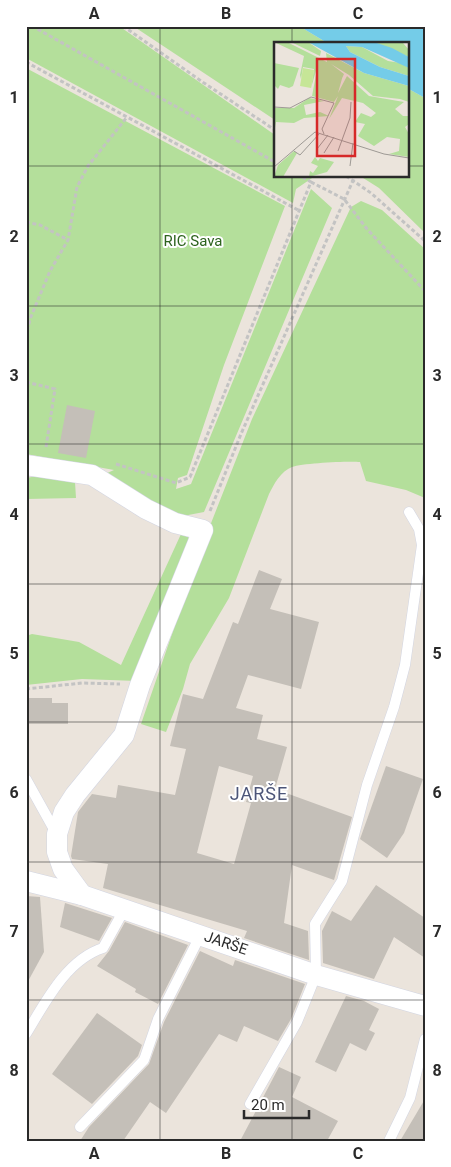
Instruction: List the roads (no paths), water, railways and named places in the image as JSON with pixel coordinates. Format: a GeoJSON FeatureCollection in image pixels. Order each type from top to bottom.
{"type":"FeatureCollection","features":[{"type":"Feature","properties":{"kind":"street"},"geometry":{"type":"LineString","coordinates":[[35,466],[92,475],[146,509],[175,523],[203,530],[140,685],[124,735],[75,795],[64,812],[57,834],[57,852],[63,869],[82,895]]}},
{"type":"Feature","properties":{"kind":"street","name":"JARŠE"},"geometry":{"type":"LineString","coordinates":[[29,886],[82,895],[201,934],[316,975],[425,1006]]}},
{"type":"Feature","properties":{"kind":"lane"},"geometry":{"type":"LineString","coordinates":[[250,1104],[297,1022],[316,975],[315,924],[342,880],[367,785],[394,707],[405,666],[422,545],[419,529],[410,512]]}},
{"type":"Feature","properties":{"kind":"lane"},"geometry":{"type":"LineString","coordinates":[[26,780],[57,834]]}},
{"type":"Feature","properties":{"kind":"lane"},"geometry":{"type":"LineString","coordinates":[[26,1034],[46,1002],[73,967],[89,953],[103,948],[124,910]]}},
{"type":"Feature","properties":{"kind":"lane"},"geometry":{"type":"LineString","coordinates":[[80,1127],[144,1060],[158,1019],[201,934]]}},
{"type":"Feature","properties":{"kind":"lane"},"geometry":{"type":"LineString","coordinates":[[389,1141],[392,1131],[410,1098],[425,1039]]}},
{"type":"Feature","properties":{"kind":"water"},"geometry":{"type":"Polygon","coordinates":[[[299,26],[425,26],[425,98],[408,89],[408,42],[326,42],[299,26]]]}},
{"type":"Feature","properties":{"kind":"district","name":"JARŠE"},"geometry":{"type":"Point","coordinates":[259,793]}},
{"type":"Feature","properties":{"kind":"park label","name":"RIC Sava"},"geometry":{"type":"Point","coordinates":[193,241]}}]}
